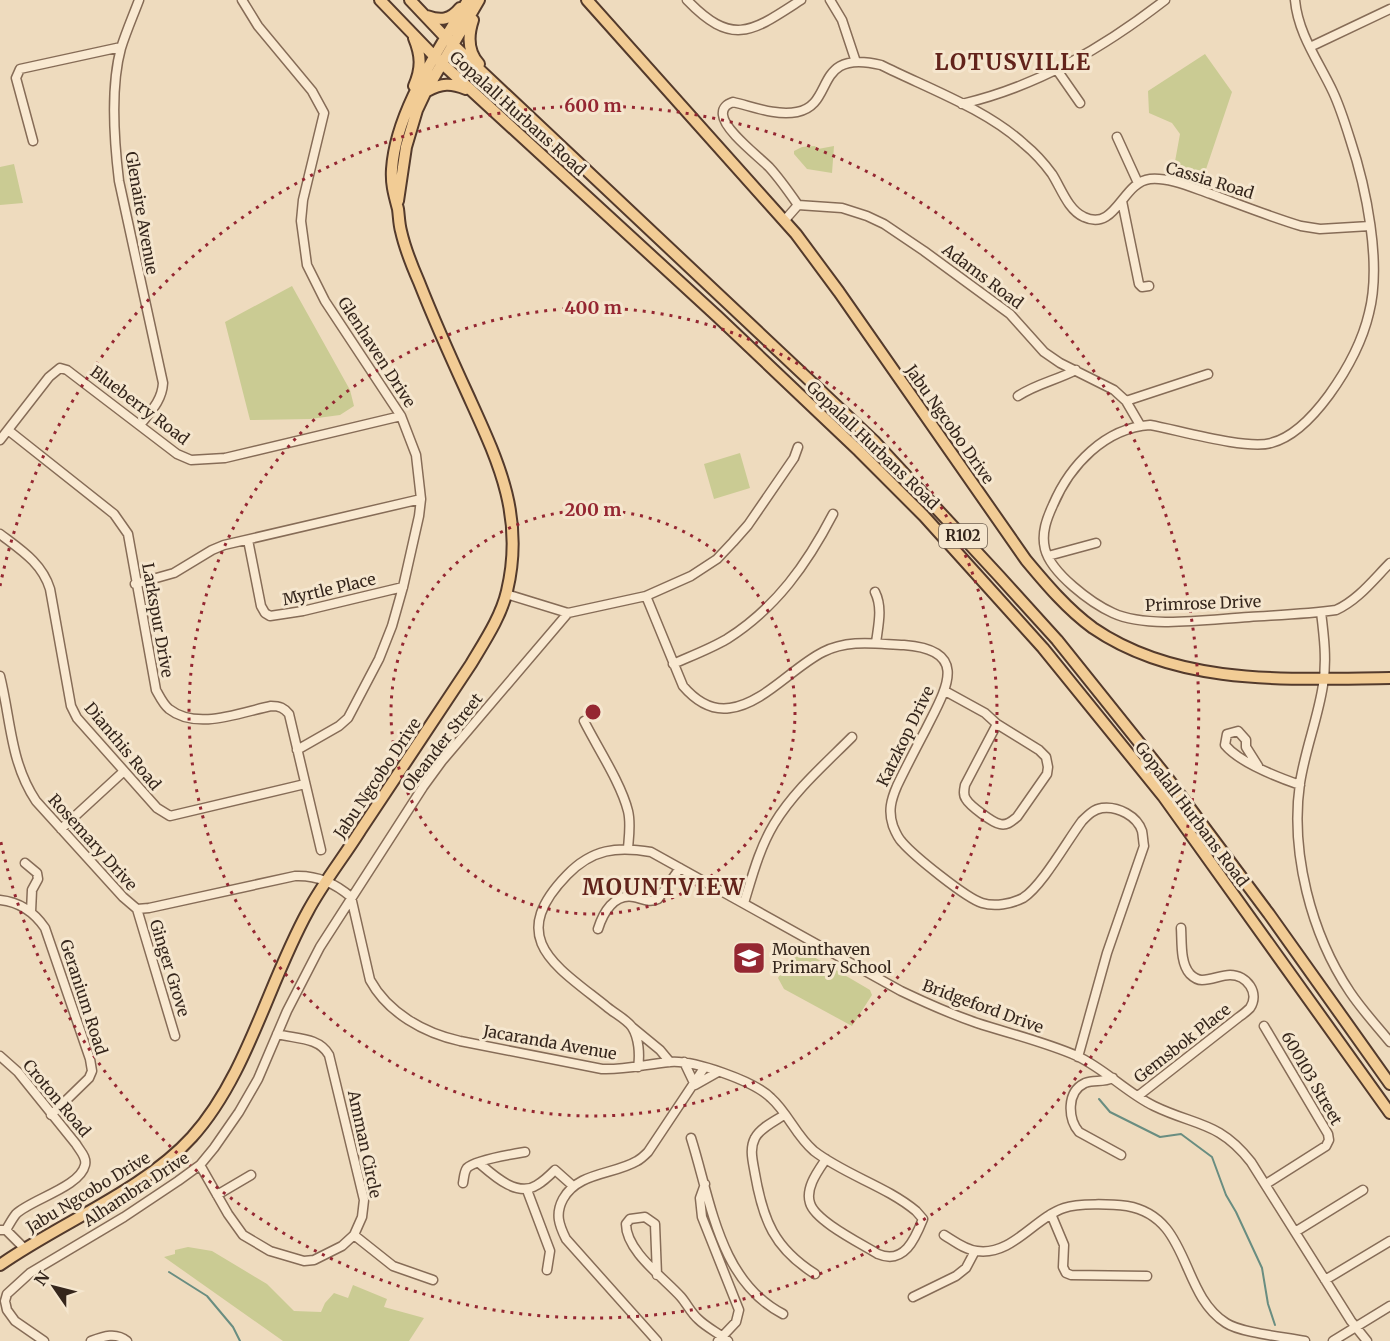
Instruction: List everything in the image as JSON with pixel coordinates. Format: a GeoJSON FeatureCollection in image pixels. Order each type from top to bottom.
{"type":"FeatureCollection","features":[{"type":"Feature","properties":{"kind":"main road","name":"Gopalall Hurbans Road"},"geometry":{"type":"LineString","coordinates":[[380,0],[472,92],[596,204],[859,451],[924,516],[980,577],[1043,648],[1163,796],[1390,1113]]}},
{"type":"Feature","properties":{"kind":"main road","name":"Gopalall Hurbans Road"},"geometry":{"type":"LineString","coordinates":[[410,0],[450,42],[874,441],[1007,584],[1057,640],[1166,776],[1269,914],[1390,1084]]}},
{"type":"Feature","properties":{"kind":"main road"},"geometry":{"type":"LineString","coordinates":[[424,15],[437,19],[449,18],[468,0]]}},
{"type":"Feature","properties":{"kind":"main road","name":"Jabu Ngcobo Drive"},"geometry":{"type":"LineString","coordinates":[[450,42],[468,0]]}},
{"type":"Feature","properties":{"kind":"main road"},"geometry":{"type":"LineString","coordinates":[[480,0],[469,30],[468,40],[474,58],[504,93]]}},
{"type":"Feature","properties":{"kind":"main road","name":"Jabu Ngcobo Drive"},"geometry":{"type":"LineString","coordinates":[[0,1265],[166,1162],[192,1137],[212,1113],[228,1087],[291,945],[326,880],[471,664],[506,594],[512,568],[513,543],[512,518],[506,487],[495,455],[433,318],[406,250],[393,198],[394,152],[404,117],[450,42],[480,0]]}},
{"type":"Feature","properties":{"kind":"main road","name":"Jabu Ngcobo Drive"},"geometry":{"type":"LineString","coordinates":[[587,0],[784,221],[839,292],[1026,560],[1071,609],[1093,627],[1126,648],[1162,662],[1201,672],[1324,678],[1390,678]]}},
{"type":"Feature","properties":{"kind":"main road"},"geometry":{"type":"LineString","coordinates":[[404,117],[408,98],[421,65],[412,33]]}},
{"type":"Feature","properties":{"kind":"main road","name":"Jabu Ngcobo Drive"},"geometry":{"type":"LineString","coordinates":[[397,207],[411,125],[439,60]]}},
{"type":"Feature","properties":{"kind":"main road"},"geometry":{"type":"LineString","coordinates":[[426,91],[441,84],[448,84],[472,92]]}},
{"type":"Feature","properties":{"kind":"street","name":"Glenaire Avenue"},"geometry":{"type":"LineString","coordinates":[[139,0],[122,47],[116,76],[115,152],[135,261],[163,383],[159,402],[140,425]]}},
{"type":"Feature","properties":{"kind":"street","name":"Glenhaven Drive"},"geometry":{"type":"LineString","coordinates":[[242,0],[258,26],[312,91],[324,113],[303,200],[301,221],[307,265],[325,301],[401,416],[416,455],[421,499],[403,587],[392,626],[378,659],[348,718],[339,726],[297,750]]}},
{"type":"Feature","properties":{"kind":"street"},"geometry":{"type":"LineString","coordinates":[[687,0],[701,15],[725,28],[739,31],[759,26],[801,0]]}},
{"type":"Feature","properties":{"kind":"street"},"geometry":{"type":"LineString","coordinates":[[830,0],[842,20],[856,62]]}},
{"type":"Feature","properties":{"kind":"street"},"geometry":{"type":"LineString","coordinates":[[962,104],[1013,90],[1057,70],[1082,57],[1165,0]]}},
{"type":"Feature","properties":{"kind":"street"},"geometry":{"type":"LineString","coordinates":[[1096,543],[1048,556],[1044,539],[1046,521],[1065,479],[1089,452],[1106,440],[1140,425],[1150,425],[1248,445],[1261,445],[1281,439],[1303,424],[1340,380],[1366,322],[1372,299],[1373,283],[1367,200],[1343,115],[1310,47],[1299,19],[1295,0]]}},
{"type":"Feature","properties":{"kind":"street"},"geometry":{"type":"LineString","coordinates":[[1310,47],[1390,9]]}},
{"type":"Feature","properties":{"kind":"street"},"geometry":{"type":"LineString","coordinates":[[33,141],[16,78],[20,69],[122,47]]}},
{"type":"Feature","properties":{"kind":"street"},"geometry":{"type":"LineString","coordinates":[[784,221],[798,205],[769,166],[730,129],[723,114],[724,109],[727,104],[733,102],[776,112],[806,110],[818,98],[833,71],[839,66],[856,62],[881,65],[962,104],[1022,142],[1045,165],[1073,209],[1082,217],[1093,220],[1105,218],[1138,183],[1117,137]]}},
{"type":"Feature","properties":{"kind":"street"},"geometry":{"type":"LineString","coordinates":[[1057,70],[1080,103]]}},
{"type":"Feature","properties":{"kind":"street","name":"Cassia Road"},"geometry":{"type":"LineString","coordinates":[[1138,183],[1157,179],[1182,184],[1311,228],[1370,226]]}},
{"type":"Feature","properties":{"kind":"street"},"geometry":{"type":"LineString","coordinates":[[1122,201],[1140,284],[1142,287],[1149,286]]}},
{"type":"Feature","properties":{"kind":"street","name":"Adams Road"},"geometry":{"type":"LineString","coordinates":[[798,205],[842,208],[884,224],[1010,314],[1044,352],[1060,363],[1114,390],[1126,401],[1140,425]]}},
{"type":"Feature","properties":{"kind":"street","name":"Blueberry Road"},"geometry":{"type":"LineString","coordinates":[[0,440],[49,377],[60,369],[67,370],[177,454],[191,460],[225,458],[401,416]]}},
{"type":"Feature","properties":{"kind":"street"},"geometry":{"type":"LineString","coordinates":[[1018,396],[1076,370]]}},
{"type":"Feature","properties":{"kind":"street"},"geometry":{"type":"LineString","coordinates":[[1126,401],[1208,375]]}},
{"type":"Feature","properties":{"kind":"street","name":"Larkspur Drive"},"geometry":{"type":"LineString","coordinates":[[8,430],[114,513],[122,522],[128,534],[135,584],[156,690],[164,704],[182,716],[197,720],[278,706],[289,714],[321,850]]}},
{"type":"Feature","properties":{"kind":"street"},"geometry":{"type":"LineString","coordinates":[[506,594],[568,613],[646,596],[691,576],[717,559],[748,525],[794,458],[798,447]]}},
{"type":"Feature","properties":{"kind":"street"},"geometry":{"type":"LineString","coordinates":[[135,584],[174,573],[212,550],[421,499]]}},
{"type":"Feature","properties":{"kind":"street"},"geometry":{"type":"LineString","coordinates":[[673,664],[726,639],[743,628],[776,599],[808,559],[833,514]]}},
{"type":"Feature","properties":{"kind":"street","name":"Dianthis Road"},"geometry":{"type":"LineString","coordinates":[[0,534],[34,561],[46,577],[71,706],[77,718],[157,808],[170,816],[305,784]]}},
{"type":"Feature","properties":{"kind":"street","name":"Myrtle Place"},"geometry":{"type":"LineString","coordinates":[[248,540],[261,606],[270,616],[303,611],[403,587]]}},
{"type":"Feature","properties":{"kind":"street","name":"Primrose Drive"},"geometry":{"type":"LineString","coordinates":[[1048,556],[1064,576],[1092,601],[1113,613],[1134,620],[1208,619],[1336,610],[1346,605],[1390,563]]}},
{"type":"Feature","properties":{"kind":"street"},"geometry":{"type":"LineString","coordinates":[[874,592],[879,600],[880,610],[876,643]]}},
{"type":"Feature","properties":{"kind":"street","name":"Katzkop Drive"},"geometry":{"type":"LineString","coordinates":[[646,596],[683,686],[692,697],[706,705],[727,709],[746,705],[823,652],[843,645],[876,643],[920,646],[938,654],[948,670],[945,691],[897,786],[891,801],[890,814],[901,841],[970,898],[984,904],[999,905],[1024,897],[1082,821],[1090,813],[1102,808],[1117,809],[1127,813],[1142,829],[1144,846],[1107,953],[1078,1057]]}},
{"type":"Feature","properties":{"kind":"street"},"geometry":{"type":"LineString","coordinates":[[1321,612],[1324,630],[1324,678],[1300,785],[1299,853],[1307,893],[1319,931],[1332,959],[1350,992],[1390,1042]]}},
{"type":"Feature","properties":{"kind":"street","name":"Oleander Street"},"geometry":{"type":"LineString","coordinates":[[351,897],[442,761],[568,613]]}},
{"type":"Feature","properties":{"kind":"street","name":"Rosemary Drive"},"geometry":{"type":"LineString","coordinates":[[0,676],[18,766],[26,786],[61,829],[123,897],[137,909],[295,876],[308,875],[326,880]]}},
{"type":"Feature","properties":{"kind":"street"},"geometry":{"type":"LineString","coordinates":[[945,691],[985,713],[997,724],[1039,750],[1046,757],[1047,774],[1017,817],[1002,825],[976,809],[966,800],[964,794],[965,785],[997,724]]}},
{"type":"Feature","properties":{"kind":"street"},"geometry":{"type":"LineString","coordinates":[[584,721],[618,786],[627,810],[630,824],[628,848]]}},
{"type":"Feature","properties":{"kind":"street"},"geometry":{"type":"LineString","coordinates":[[1258,766],[1246,747],[1243,735],[1238,731],[1227,734],[1225,745],[1230,750],[1258,766],[1300,785]]}},
{"type":"Feature","properties":{"kind":"street"},"geometry":{"type":"LineString","coordinates":[[744,903],[759,855],[774,825],[796,792],[852,737]]}},
{"type":"Feature","properties":{"kind":"street"},"geometry":{"type":"LineString","coordinates":[[61,829],[123,772]]}},
{"type":"Feature","properties":{"kind":"street","name":"Bridgeford Drive"},"geometry":{"type":"LineString","coordinates":[[670,1062],[660,1050],[632,1026],[563,972],[546,956],[541,944],[538,930],[539,915],[545,901],[576,865],[603,852],[628,848],[651,852],[931,1006],[1078,1057],[1162,1110],[1215,1129],[1241,1148],[1356,1329],[1367,1341]]}},
{"type":"Feature","properties":{"kind":"street"},"geometry":{"type":"LineString","coordinates":[[0,900],[14,903],[31,912],[32,890],[38,879],[37,873],[26,863]]}},
{"type":"Feature","properties":{"kind":"street"},"geometry":{"type":"LineString","coordinates":[[598,929],[601,919],[614,902],[630,896],[650,901],[658,899],[680,868]]}},
{"type":"Feature","properties":{"kind":"street"},"geometry":{"type":"LineString","coordinates":[[326,880],[351,897]]}},
{"type":"Feature","properties":{"kind":"street","name":"Alhambra Drive"},"geometry":{"type":"LineString","coordinates":[[44,1341],[15,1321],[7,1310],[5,1301],[7,1294],[14,1285],[124,1217],[200,1166],[239,1113],[258,1079],[277,1034],[320,947],[351,897]]}},
{"type":"Feature","properties":{"kind":"street","name":"Jacaranda Avenue"},"geometry":{"type":"LineString","coordinates":[[351,897],[370,980],[386,1003],[421,1028],[439,1036],[460,1041],[602,1069],[619,1070],[684,1062],[746,1082],[763,1091],[778,1106],[801,1138],[813,1150],[916,1211],[923,1219],[917,1234],[903,1253],[897,1257],[888,1258],[879,1254],[822,1219],[814,1211],[809,1203],[810,1192],[813,1179],[826,1159]]}},
{"type":"Feature","properties":{"kind":"street","name":"Ginger Grove"},"geometry":{"type":"LineString","coordinates":[[137,909],[176,1036]]}},
{"type":"Feature","properties":{"kind":"street","name":"Geranium Road"},"geometry":{"type":"LineString","coordinates":[[31,912],[45,928],[49,937],[92,1071],[81,1088],[51,1115]]}},
{"type":"Feature","properties":{"kind":"street","name":"Gemsbok Place"},"geometry":{"type":"LineString","coordinates":[[1138,1096],[1250,1008],[1253,998],[1249,982],[1240,977],[1231,975],[1202,980],[1188,972],[1183,961],[1181,928]]}},
{"type":"Feature","properties":{"kind":"street"},"geometry":{"type":"LineString","coordinates":[[632,1026],[638,1044],[640,1058],[638,1067]]}},
{"type":"Feature","properties":{"kind":"street","name":"600103 Street"},"geometry":{"type":"LineString","coordinates":[[1264,1026],[1328,1134],[1329,1140],[1326,1146],[1266,1184]]}},
{"type":"Feature","properties":{"kind":"street","name":"Amman Circle"},"geometry":{"type":"LineString","coordinates":[[277,1034],[315,1041],[325,1047],[330,1055],[364,1200],[362,1217],[354,1235]]}},
{"type":"Feature","properties":{"kind":"street","name":"Croton Road"},"geometry":{"type":"LineString","coordinates":[[0,1056],[18,1072],[76,1144],[86,1164],[74,1180],[18,1213],[3,1230]]}},
{"type":"Feature","properties":{"kind":"street"},"geometry":{"type":"LineString","coordinates":[[684,1062],[693,1085]]}},
{"type":"Feature","properties":{"kind":"street"},"geometry":{"type":"LineString","coordinates":[[657,1341],[566,1239],[560,1227],[559,1209],[564,1196],[573,1186],[637,1161],[648,1152],[704,1068]]}},
{"type":"Feature","properties":{"kind":"street"},"geometry":{"type":"LineString","coordinates":[[693,1085],[718,1072]]}},
{"type":"Feature","properties":{"kind":"street"},"geometry":{"type":"LineString","coordinates":[[1113,1078],[1105,1082],[1083,1084],[1076,1090],[1070,1108],[1075,1127],[1079,1132],[1121,1155]]}},
{"type":"Feature","properties":{"kind":"street"},"geometry":{"type":"LineString","coordinates":[[784,1115],[759,1132],[753,1143],[752,1156],[759,1194],[765,1218],[779,1242],[798,1262],[815,1275]]}},
{"type":"Feature","properties":{"kind":"street"},"geometry":{"type":"LineString","coordinates":[[692,1138],[720,1236],[732,1263],[753,1292],[783,1314]]}},
{"type":"Feature","properties":{"kind":"street"},"geometry":{"type":"LineString","coordinates":[[463,1183],[467,1168],[479,1162],[525,1152]]}},
{"type":"Feature","properties":{"kind":"street"},"geometry":{"type":"LineString","coordinates":[[479,1162],[507,1184],[527,1190],[537,1186],[555,1170],[573,1186]]}},
{"type":"Feature","properties":{"kind":"street"},"geometry":{"type":"LineString","coordinates":[[200,1166],[243,1235],[270,1251],[304,1261],[314,1260],[342,1246],[354,1235],[393,1266],[433,1280]]}},
{"type":"Feature","properties":{"kind":"street"},"geometry":{"type":"LineString","coordinates":[[217,1196],[251,1175]]}},
{"type":"Feature","properties":{"kind":"street"},"geometry":{"type":"LineString","coordinates":[[657,1275],[655,1224],[645,1217],[630,1219],[626,1224],[626,1231],[644,1260],[657,1275],[681,1297],[698,1319],[723,1339],[736,1322],[739,1310],[729,1279],[702,1217],[700,1198],[705,1184]]}},
{"type":"Feature","properties":{"kind":"street"},"geometry":{"type":"LineString","coordinates":[[527,1190],[550,1251],[547,1270]]}},
{"type":"Feature","properties":{"kind":"street"},"geometry":{"type":"LineString","coordinates":[[1295,1232],[1363,1190]]}},
{"type":"Feature","properties":{"kind":"street"},"geometry":{"type":"LineString","coordinates":[[944,1235],[975,1251],[1000,1249],[1051,1214],[1066,1207],[1125,1206],[1143,1210],[1151,1214],[1172,1235],[1201,1297],[1220,1319],[1228,1325],[1291,1340],[1305,1341]]}},
{"type":"Feature","properties":{"kind":"street"},"geometry":{"type":"LineString","coordinates":[[1051,1214],[1064,1245],[1063,1267],[1066,1273],[1071,1275],[1146,1276]]}},
{"type":"Feature","properties":{"kind":"street"},"geometry":{"type":"LineString","coordinates":[[3,1230],[24,1248]]}},
{"type":"Feature","properties":{"kind":"street"},"geometry":{"type":"LineString","coordinates":[[1325,1280],[1390,1241]]}},
{"type":"Feature","properties":{"kind":"street"},"geometry":{"type":"LineString","coordinates":[[913,1297],[939,1286],[966,1268],[975,1251]]}},
{"type":"Feature","properties":{"kind":"street"},"geometry":{"type":"LineString","coordinates":[[1333,1341],[1356,1329],[1390,1306]]}},
{"type":"Feature","properties":{"kind":"street"},"geometry":{"type":"LineString","coordinates":[[92,1341],[114,1335],[121,1336],[127,1341]]}},
{"type":"Feature","properties":{"kind":"green space"},"geometry":{"type":"Polygon","coordinates":[[[1205,54],[1232,92],[1201,184],[1172,178],[1180,134],[1172,123],[1149,113],[1148,91],[1205,54]]]}},
{"type":"Feature","properties":{"kind":"green space"},"geometry":{"type":"Polygon","coordinates":[[[815,146],[818,149],[834,146],[832,173],[807,169],[794,154],[794,151],[802,147],[815,146]]]}},
{"type":"Feature","properties":{"kind":"green space"},"geometry":{"type":"Polygon","coordinates":[[[14,164],[23,203],[0,205],[0,167],[14,164]]]}},
{"type":"Feature","properties":{"kind":"green space"},"geometry":{"type":"Polygon","coordinates":[[[292,286],[350,390],[354,406],[340,415],[310,419],[250,420],[225,322],[292,286]]]}},
{"type":"Feature","properties":{"kind":"green space"},"geometry":{"type":"Polygon","coordinates":[[[740,453],[750,488],[714,499],[704,464],[740,453]]]}},
{"type":"Feature","properties":{"kind":"green space"},"geometry":{"type":"Polygon","coordinates":[[[797,947],[870,990],[872,995],[852,1026],[784,989],[778,978],[797,947]]]}},
{"type":"Feature","properties":{"kind":"green space"},"geometry":{"type":"Polygon","coordinates":[[[188,1247],[212,1251],[267,1284],[294,1311],[321,1312],[334,1293],[348,1298],[353,1285],[387,1299],[384,1307],[424,1318],[409,1341],[283,1341],[164,1257],[175,1254],[175,1250],[188,1247]]]}},
{"type":"Feature","properties":{"kind":"waterway"},"geometry":{"type":"LineString","coordinates":[[1099,1099],[1110,1112],[1160,1137],[1181,1134],[1212,1157],[1226,1195],[1262,1268],[1268,1304],[1275,1325]]}},
{"type":"Feature","properties":{"kind":"waterway"},"geometry":{"type":"LineString","coordinates":[[169,1272],[207,1296],[233,1327],[240,1341]]}},
{"type":"Feature","properties":{"kind":"place","name":"Mounthaven Primary School"},"geometry":{"type":"Point","coordinates":[749,958]}},
{"type":"Feature","properties":{"kind":"district","name":"LOTUSVILLE"},"geometry":{"type":"Point","coordinates":[1013,62]}},
{"type":"Feature","properties":{"kind":"district","name":"MOUNTVIEW"},"geometry":{"type":"Point","coordinates":[664,887]}}]}
